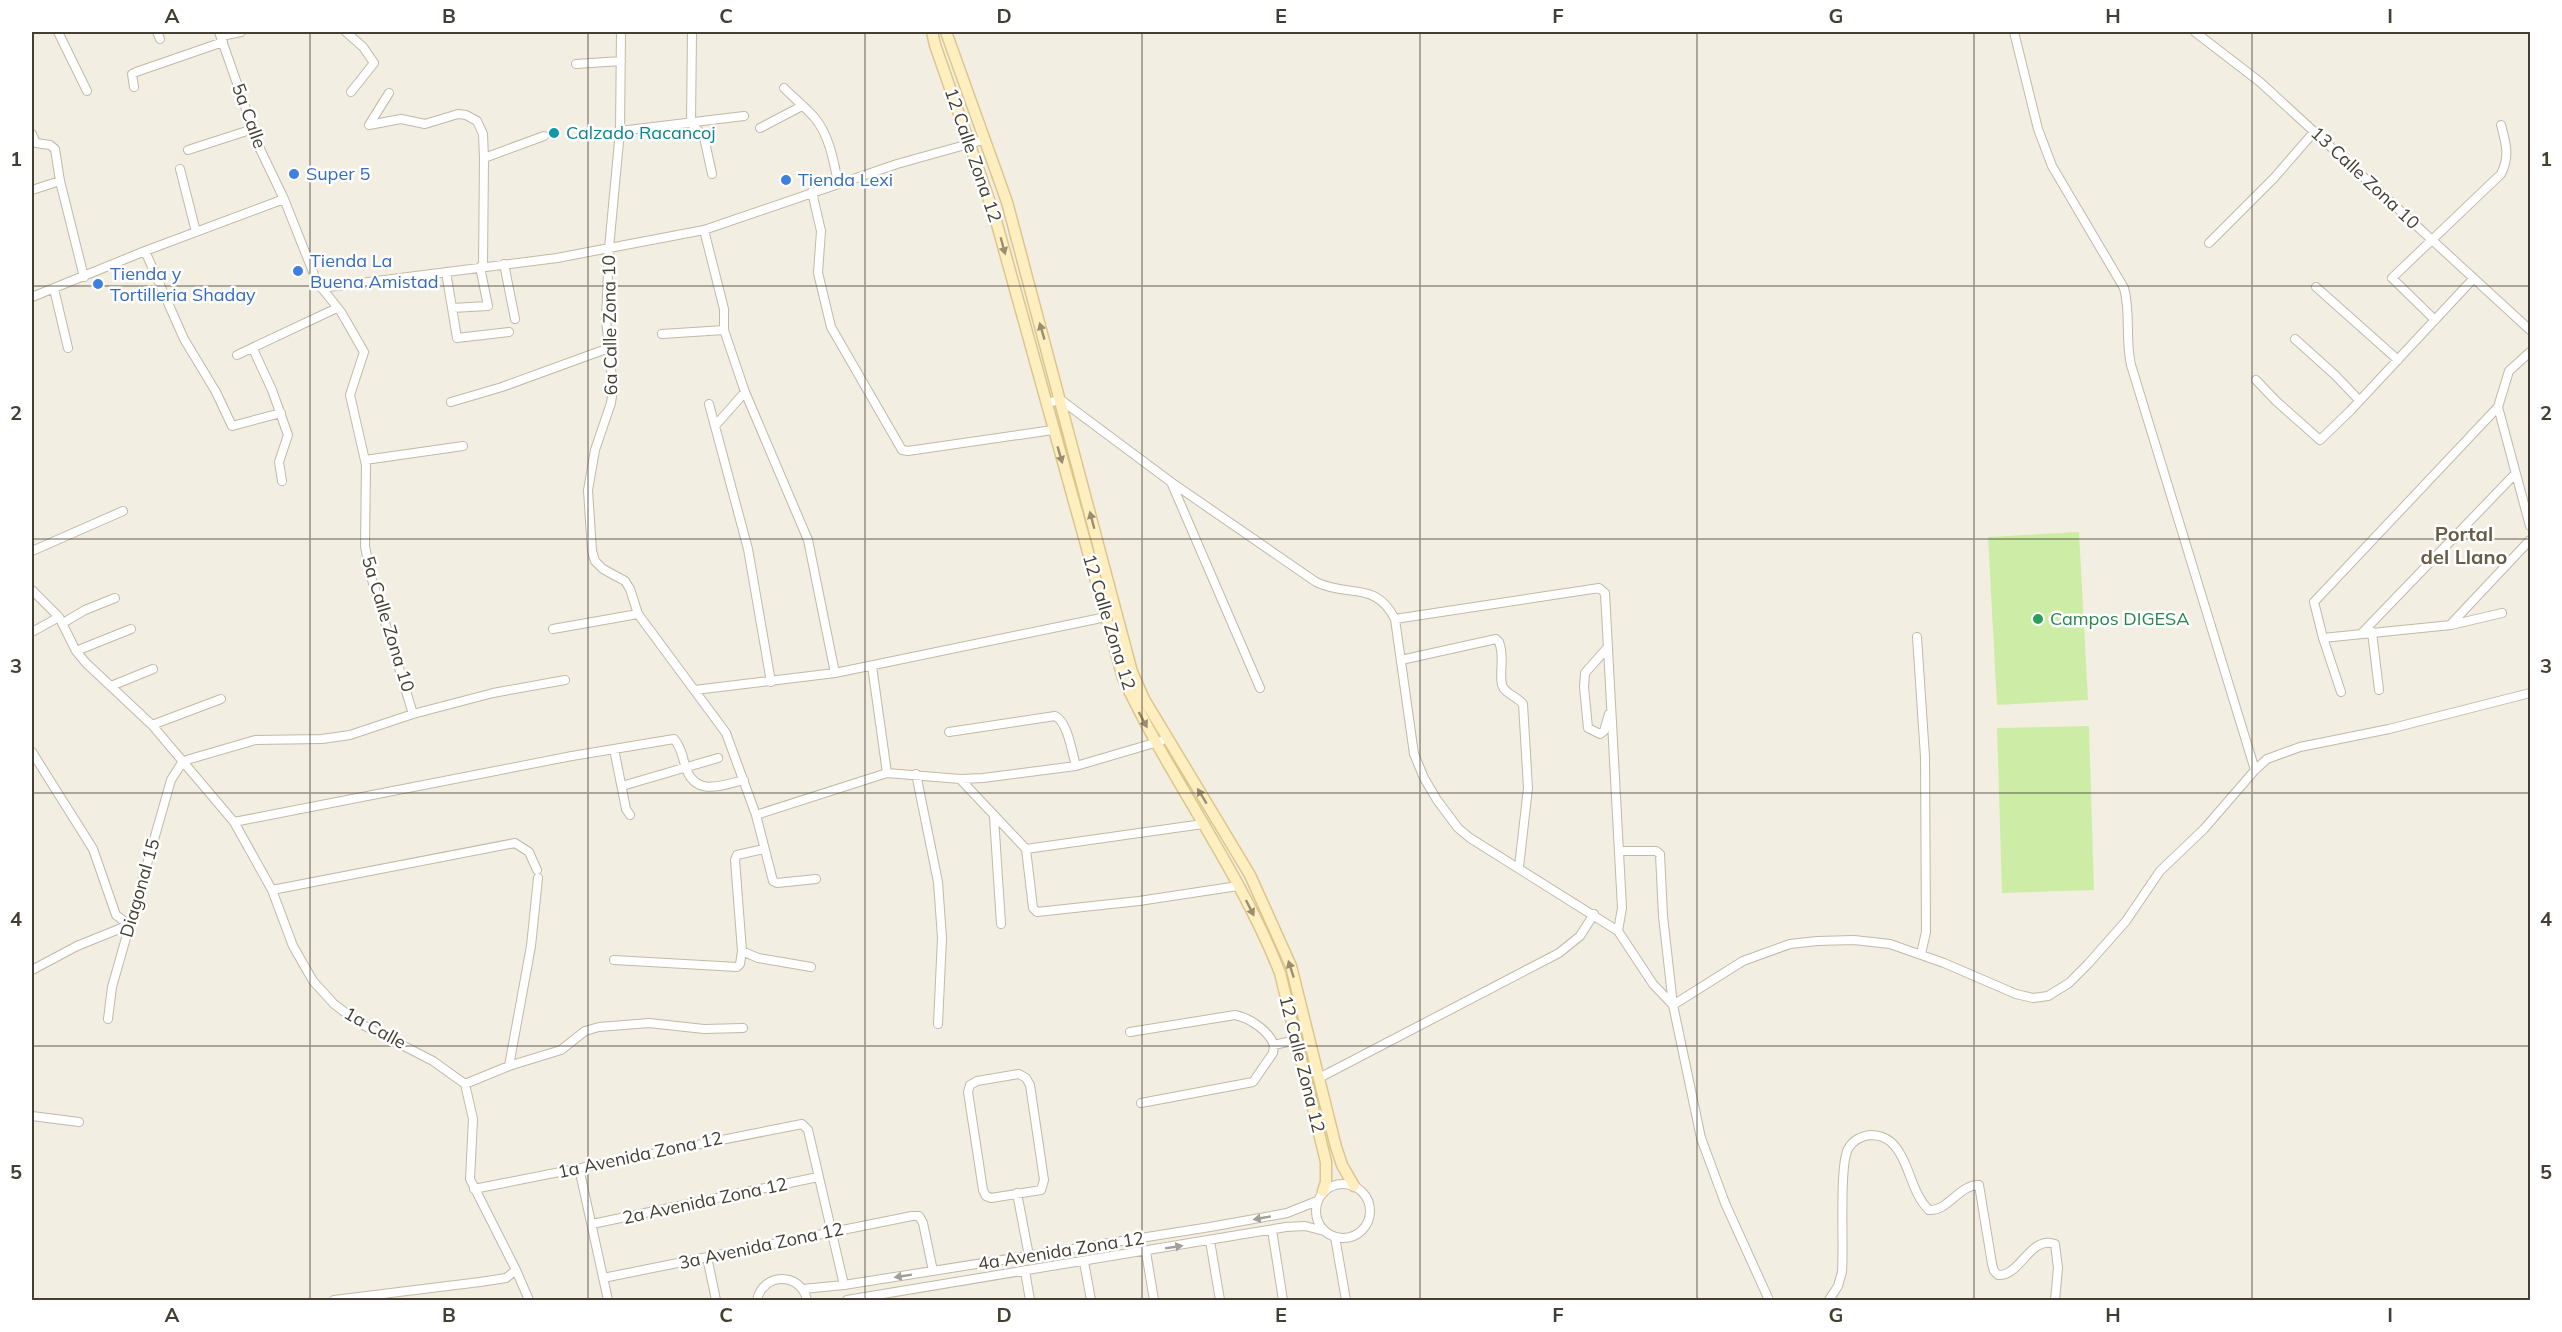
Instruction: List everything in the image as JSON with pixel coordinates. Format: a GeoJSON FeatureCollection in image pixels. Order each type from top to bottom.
{"type":"FeatureCollection","features":[{"type":"Feature","properties":{"kind":"street"},"geometry":{"type":"LineString","coordinates":[[58,32],[87,91]]}},
{"type":"Feature","properties":{"kind":"street"},"geometry":{"type":"LineString","coordinates":[[134,87],[132,78],[136,72],[221,37],[241,32]]}},
{"type":"Feature","properties":{"kind":"street"},"geometry":{"type":"LineString","coordinates":[[346,32],[363,47],[374,63],[351,92]]}},
{"type":"Feature","properties":{"kind":"street","name":"6a Calle Zona 10"},"geometry":{"type":"LineString","coordinates":[[621,32],[620,130],[609,248],[606,319],[613,375],[611,403],[595,450],[588,490],[592,551],[595,561],[603,569],[625,581],[638,614],[726,733],[756,815],[775,883],[816,879]]}},
{"type":"Feature","properties":{"kind":"street"},"geometry":{"type":"LineString","coordinates":[[692,32],[691,123],[704,137],[712,174]]}},
{"type":"Feature","properties":{"kind":"street","name":"12 Calle Zona 12"},"geometry":{"type":"LineString","coordinates":[[932,32],[995,217],[1123,678],[1156,744],[1238,886],[1270,947],[1280,973],[1326,1162],[1326,1182],[1323,1191]]}},
{"type":"Feature","properties":{"kind":"street","name":"12 Calle Zona 12"},"geometry":{"type":"LineString","coordinates":[[946,32],[1006,202],[1061,400],[1132,672],[1144,699],[1250,876],[1291,966],[1339,1157],[1354,1186]]}},
{"type":"Feature","properties":{"kind":"street"},"geometry":{"type":"LineString","coordinates":[[2014,32],[2038,129],[2052,166],[2101,252],[2121,281],[2128,309],[2131,365],[2255,770]]}},
{"type":"Feature","properties":{"kind":"street","name":"13 Calle Zona 10"},"geometry":{"type":"LineString","coordinates":[[2195,32],[2260,82],[2530,330]]}},
{"type":"Feature","properties":{"kind":"street","name":"5a Calle"},"geometry":{"type":"LineString","coordinates":[[221,37],[253,129],[284,199]]}},
{"type":"Feature","properties":{"kind":"street"},"geometry":{"type":"LineString","coordinates":[[576,64],[621,61]]}},
{"type":"Feature","properties":{"kind":"street"},"geometry":{"type":"LineString","coordinates":[[784,88],[822,128],[838,183]]}},
{"type":"Feature","properties":{"kind":"street"},"geometry":{"type":"LineString","coordinates":[[389,93],[369,125],[401,119],[425,123],[453,114],[466,115],[481,126],[484,158],[482,267],[488,306],[452,308]]}},
{"type":"Feature","properties":{"kind":"street"},"geometry":{"type":"LineString","coordinates":[[760,128],[802,106]]}},
{"type":"Feature","properties":{"kind":"street"},"geometry":{"type":"LineString","coordinates":[[620,130],[744,116]]}},
{"type":"Feature","properties":{"kind":"street"},"geometry":{"type":"LineString","coordinates":[[2435,320],[2392,278],[2501,174],[2505,166],[2507,150],[2501,125]]}},
{"type":"Feature","properties":{"kind":"street"},"geometry":{"type":"LineString","coordinates":[[188,150],[253,129]]}},
{"type":"Feature","properties":{"kind":"street"},"geometry":{"type":"LineString","coordinates":[[2209,243],[2274,178],[2314,132]]}},
{"type":"Feature","properties":{"kind":"street"},"geometry":{"type":"LineString","coordinates":[[32,134],[36,142],[50,145],[55,150],[60,181],[84,277]]}},
{"type":"Feature","properties":{"kind":"street"},"geometry":{"type":"LineString","coordinates":[[484,158],[544,136]]}},
{"type":"Feature","properties":{"kind":"street"},"geometry":{"type":"LineString","coordinates":[[321,288],[537,261],[704,230],[838,183],[983,140]]}},
{"type":"Feature","properties":{"kind":"street"},"geometry":{"type":"LineString","coordinates":[[180,169],[196,232]]}},
{"type":"Feature","properties":{"kind":"street"},"geometry":{"type":"LineString","coordinates":[[32,190],[60,181]]}},
{"type":"Feature","properties":{"kind":"street"},"geometry":{"type":"LineString","coordinates":[[812,192],[820,231],[818,273],[831,327],[902,450],[1053,430]]}},
{"type":"Feature","properties":{"kind":"street"},"geometry":{"type":"LineString","coordinates":[[32,297],[145,251],[284,199]]}},
{"type":"Feature","properties":{"kind":"street","name":"5a Calle Zona 10"},"geometry":{"type":"LineString","coordinates":[[284,199],[321,288],[337,308],[364,352],[350,394],[365,460],[366,551],[389,639],[413,714]]}},
{"type":"Feature","properties":{"kind":"street"},"geometry":{"type":"LineString","coordinates":[[704,230],[724,309],[724,330],[745,392],[808,540],[835,673]]}},
{"type":"Feature","properties":{"kind":"street"},"geometry":{"type":"LineString","coordinates":[[145,251],[184,339],[216,392],[232,426],[281,413]]}},
{"type":"Feature","properties":{"kind":"street"},"geometry":{"type":"LineString","coordinates":[[504,264],[515,319]]}},
{"type":"Feature","properties":{"kind":"street"},"geometry":{"type":"LineString","coordinates":[[446,272],[457,338],[509,332]]}},
{"type":"Feature","properties":{"kind":"street"},"geometry":{"type":"LineString","coordinates":[[2256,380],[2320,440],[2473,279]]}},
{"type":"Feature","properties":{"kind":"street"},"geometry":{"type":"LineString","coordinates":[[2316,287],[2398,360]]}},
{"type":"Feature","properties":{"kind":"street"},"geometry":{"type":"LineString","coordinates":[[54,289],[68,348]]}},
{"type":"Feature","properties":{"kind":"street"},"geometry":{"type":"LineString","coordinates":[[237,355],[337,308]]}},
{"type":"Feature","properties":{"kind":"street"},"geometry":{"type":"LineString","coordinates":[[662,334],[724,330]]}},
{"type":"Feature","properties":{"kind":"street"},"geometry":{"type":"LineString","coordinates":[[2295,339],[2359,400]]}},
{"type":"Feature","properties":{"kind":"street"},"geometry":{"type":"LineString","coordinates":[[451,402],[502,387],[609,348]]}},
{"type":"Feature","properties":{"kind":"street"},"geometry":{"type":"LineString","coordinates":[[253,349],[281,413],[288,440],[279,462],[282,481]]}},
{"type":"Feature","properties":{"kind":"street"},"geometry":{"type":"LineString","coordinates":[[2341,692],[2314,605],[2316,599],[2498,407],[2509,371],[2530,352]]}},
{"type":"Feature","properties":{"kind":"street"},"geometry":{"type":"LineString","coordinates":[[714,426],[745,392]]}},
{"type":"Feature","properties":{"kind":"street"},"geometry":{"type":"LineString","coordinates":[[1046,403],[1061,400],[1171,482],[1316,582],[1336,589],[1372,594],[1383,601],[1395,619],[1414,754],[1430,790],[1458,828],[1470,838],[1618,931],[1653,984],[1673,1005]]}},
{"type":"Feature","properties":{"kind":"street"},"geometry":{"type":"LineString","coordinates":[[709,404],[748,549],[771,682]]}},
{"type":"Feature","properties":{"kind":"street"},"geometry":{"type":"LineString","coordinates":[[2498,407],[2530,526]]}},
{"type":"Feature","properties":{"kind":"street"},"geometry":{"type":"LineString","coordinates":[[365,460],[464,446]]}},
{"type":"Feature","properties":{"kind":"street"},"geometry":{"type":"LineString","coordinates":[[2361,634],[2515,474]]}},
{"type":"Feature","properties":{"kind":"street"},"geometry":{"type":"LineString","coordinates":[[1171,482],[1260,688]]}},
{"type":"Feature","properties":{"kind":"street"},"geometry":{"type":"LineString","coordinates":[[32,551],[123,511]]}},
{"type":"Feature","properties":{"kind":"street"},"geometry":{"type":"LineString","coordinates":[[2451,625],[2530,540]]}},
{"type":"Feature","properties":{"kind":"street"},"geometry":{"type":"LineString","coordinates":[[1395,619],[1599,588],[1605,592],[1622,908],[1618,931]]}},
{"type":"Feature","properties":{"kind":"street"},"geometry":{"type":"LineString","coordinates":[[32,590],[61,620]]}},
{"type":"Feature","properties":{"kind":"street"},"geometry":{"type":"LineString","coordinates":[[32,632],[115,598]]}},
{"type":"Feature","properties":{"kind":"street"},"geometry":{"type":"LineString","coordinates":[[2323,638],[2451,625],[2502,613]]}},
{"type":"Feature","properties":{"kind":"street"},"geometry":{"type":"LineString","coordinates":[[554,629],[638,614]]}},
{"type":"Feature","properties":{"kind":"street"},"geometry":{"type":"LineString","coordinates":[[695,690],[835,673],[1106,617]]}},
{"type":"Feature","properties":{"kind":"street","name":"1a Calle"},"geometry":{"type":"LineString","coordinates":[[61,620],[76,651],[94,672],[152,725],[234,822],[272,890],[292,946],[313,981],[334,1005],[359,1023],[433,1060],[465,1084]]}},
{"type":"Feature","properties":{"kind":"street"},"geometry":{"type":"LineString","coordinates":[[76,651],[131,628]]}},
{"type":"Feature","properties":{"kind":"street"},"geometry":{"type":"LineString","coordinates":[[2372,632],[2379,690]]}},
{"type":"Feature","properties":{"kind":"street"},"geometry":{"type":"LineString","coordinates":[[1917,637],[1925,780],[1926,932],[1921,954]]}},
{"type":"Feature","properties":{"kind":"street"},"geometry":{"type":"LineString","coordinates":[[1401,660],[1497,639],[1499,642],[1503,670],[1502,685],[1506,692],[1519,698],[1523,704],[1528,788],[1519,867]]}},
{"type":"Feature","properties":{"kind":"street"},"geometry":{"type":"LineString","coordinates":[[1607,648],[1585,673],[1586,722],[1590,731],[1597,734],[1604,731],[1611,710]]}},
{"type":"Feature","properties":{"kind":"street"},"geometry":{"type":"LineString","coordinates":[[873,666],[887,773]]}},
{"type":"Feature","properties":{"kind":"street"},"geometry":{"type":"LineString","coordinates":[[111,686],[153,669]]}},
{"type":"Feature","properties":{"kind":"street"},"geometry":{"type":"LineString","coordinates":[[183,761],[255,740],[322,739],[350,735],[413,714],[493,693],[565,680]]}},
{"type":"Feature","properties":{"kind":"street"},"geometry":{"type":"LineString","coordinates":[[1673,1005],[1743,961],[1790,944],[1817,941],[1874,941],[1921,954],[2016,994],[2033,998],[2054,993],[2069,983],[2114,936],[2160,872],[2204,829],[2267,759],[2290,750],[2389,729],[2530,693]]}},
{"type":"Feature","properties":{"kind":"street"},"geometry":{"type":"LineString","coordinates":[[152,725],[221,699]]}},
{"type":"Feature","properties":{"kind":"street"},"geometry":{"type":"LineString","coordinates":[[949,732],[1055,716],[1060,718],[1064,725],[1076,766]]}},
{"type":"Feature","properties":{"kind":"street"},"geometry":{"type":"LineString","coordinates":[[756,815],[887,773],[960,779],[1076,766],[1156,744],[1168,738]]}},
{"type":"Feature","properties":{"kind":"street"},"geometry":{"type":"LineString","coordinates":[[234,822],[674,739],[680,747],[685,766],[694,780],[707,788],[744,780]]}},
{"type":"Feature","properties":{"kind":"street"},"geometry":{"type":"LineString","coordinates":[[614,749],[626,809],[630,815]]}},
{"type":"Feature","properties":{"kind":"street"},"geometry":{"type":"LineString","coordinates":[[32,752],[93,849],[116,915],[129,925]]}},
{"type":"Feature","properties":{"kind":"street"},"geometry":{"type":"LineString","coordinates":[[622,786],[718,758]]}},
{"type":"Feature","properties":{"kind":"street","name":"Diagonal 15"},"geometry":{"type":"LineString","coordinates":[[108,1018],[112,987],[171,780],[183,761]]}},
{"type":"Feature","properties":{"kind":"street"},"geometry":{"type":"LineString","coordinates":[[916,774],[938,882],[942,938],[938,1024]]}},
{"type":"Feature","properties":{"kind":"street"},"geometry":{"type":"LineString","coordinates":[[960,779],[1026,849],[1033,908],[1037,912],[1138,901],[1238,886]]}},
{"type":"Feature","properties":{"kind":"street"},"geometry":{"type":"LineString","coordinates":[[994,817],[1001,924]]}},
{"type":"Feature","properties":{"kind":"street"},"geometry":{"type":"LineString","coordinates":[[1026,849],[1203,824]]}},
{"type":"Feature","properties":{"kind":"street"},"geometry":{"type":"LineString","coordinates":[[272,890],[515,843],[529,852],[537,874],[528,964],[509,1066]]}},
{"type":"Feature","properties":{"kind":"street"},"geometry":{"type":"LineString","coordinates":[[614,960],[736,967],[740,964],[742,951],[735,860],[742,852],[764,849]]}},
{"type":"Feature","properties":{"kind":"street"},"geometry":{"type":"LineString","coordinates":[[1619,851],[1656,851],[1660,854],[1663,916],[1673,1005],[1701,1138],[1725,1203],[1768,1300]]}},
{"type":"Feature","properties":{"kind":"street"},"geometry":{"type":"LineString","coordinates":[[1319,1078],[1558,953],[1580,936],[1594,914]]}},
{"type":"Feature","properties":{"kind":"street"},"geometry":{"type":"LineString","coordinates":[[32,970],[77,946],[129,925]]}},
{"type":"Feature","properties":{"kind":"street"},"geometry":{"type":"LineString","coordinates":[[742,951],[758,958],[811,967]]}},
{"type":"Feature","properties":{"kind":"street"},"geometry":{"type":"LineString","coordinates":[[1130,1032],[1235,1015],[1251,1021],[1269,1036],[1274,1045],[1273,1053],[1253,1082],[1141,1103]]}},
{"type":"Feature","properties":{"kind":"street"},"geometry":{"type":"LineString","coordinates":[[529,1300],[470,1179],[468,1167],[473,1119],[465,1084],[509,1066],[561,1050],[585,1031],[608,1025],[649,1023],[704,1029],[743,1028]]}},
{"type":"Feature","properties":{"kind":"street"},"geometry":{"type":"LineString","coordinates":[[1274,1045],[1296,1040]]}},
{"type":"Feature","properties":{"kind":"street"},"geometry":{"type":"LineString","coordinates":[[1019,1074],[1026,1078],[1030,1085],[1044,1180],[1041,1190],[1017,1193],[991,1198],[986,1196],[983,1190],[968,1092],[970,1084],[977,1081],[1019,1074]]}},
{"type":"Feature","properties":{"kind":"street"},"geometry":{"type":"LineString","coordinates":[[32,1116],[79,1122]]}},
{"type":"Feature","properties":{"kind":"street","name":"1a Avenida Zona 12"},"geometry":{"type":"LineString","coordinates":[[474,1189],[795,1124],[805,1125],[808,1130],[818,1177]]}},
{"type":"Feature","properties":{"kind":"street"},"geometry":{"type":"LineString","coordinates":[[1829,1300],[1839,1286],[1842,1272],[1844,1161],[1852,1143],[1859,1138],[1874,1135],[1883,1137],[1894,1145],[1919,1198],[1929,1210],[1937,1209],[1973,1185],[1979,1185],[1992,1264],[1998,1275],[2010,1271],[2038,1246],[2050,1242],[2055,1244],[2058,1268],[2055,1300]]}},
{"type":"Feature","properties":{"kind":"street"},"geometry":{"type":"LineString","coordinates":[[579,1168],[608,1300]]}},
{"type":"Feature","properties":{"kind":"street"},"geometry":{"type":"LineString","coordinates":[[818,1177],[844,1285]]}},
{"type":"Feature","properties":{"kind":"street","name":"2a Avenida Zona 12"},"geometry":{"type":"LineString","coordinates":[[592,1224],[818,1177]]}},
{"type":"Feature","properties":{"kind":"street"},"geometry":{"type":"LineString","coordinates":[[1338,1184],[1354,1186],[1366,1196],[1370,1204],[1369,1220],[1365,1228],[1351,1237],[1335,1237],[1324,1231],[1316,1217],[1317,1201],[1323,1191],[1338,1184]]}},
{"type":"Feature","properties":{"kind":"street"},"geometry":{"type":"LineString","coordinates":[[1017,1193],[1029,1256]]}},
{"type":"Feature","properties":{"kind":"street","name":"4a Avenida Zona 12"},"geometry":{"type":"LineString","coordinates":[[803,1289],[844,1285],[1287,1214],[1317,1201]]}},
{"type":"Feature","properties":{"kind":"street","name":"3a Avenida Zona 12"},"geometry":{"type":"LineString","coordinates":[[603,1278],[912,1216],[919,1216],[923,1223],[933,1271]]}},
{"type":"Feature","properties":{"kind":"street","name":"4a Avenida Zona 12"},"geometry":{"type":"LineString","coordinates":[[847,1300],[900,1296],[1025,1271],[1296,1226],[1324,1231]]}},
{"type":"Feature","properties":{"kind":"street"},"geometry":{"type":"LineString","coordinates":[[1272,1230],[1283,1300]]}},
{"type":"Feature","properties":{"kind":"street"},"geometry":{"type":"LineString","coordinates":[[1335,1237],[1346,1300]]}},
{"type":"Feature","properties":{"kind":"street"},"geometry":{"type":"LineString","coordinates":[[1210,1241],[1220,1300]]}},
{"type":"Feature","properties":{"kind":"street"},"geometry":{"type":"LineString","coordinates":[[1146,1252],[1154,1300]]}},
{"type":"Feature","properties":{"kind":"street"},"geometry":{"type":"LineString","coordinates":[[707,1257],[716,1300]]}},
{"type":"Feature","properties":{"kind":"street"},"geometry":{"type":"LineString","coordinates":[[1084,1262],[1091,1300]]}},
{"type":"Feature","properties":{"kind":"street"},"geometry":{"type":"LineString","coordinates":[[334,1300],[506,1278],[516,1270]]}},
{"type":"Feature","properties":{"kind":"street"},"geometry":{"type":"LineString","coordinates":[[1025,1271],[1030,1300]]}},
{"type":"Feature","properties":{"kind":"street"},"geometry":{"type":"LineString","coordinates":[[757,1300],[760,1290],[773,1280],[789,1279],[803,1289],[807,1300]]}},
{"type":"Feature","properties":{"kind":"green space","name":"Campos DIGESA"},"geometry":{"type":"Polygon","coordinates":[[[2079,532],[2088,700],[1997,705],[1988,537],[2079,532]]]}},
{"type":"Feature","properties":{"kind":"green space"},"geometry":{"type":"Polygon","coordinates":[[[2089,726],[2094,890],[2002,893],[1997,728],[2089,726]]]}},
{"type":"Feature","properties":{"kind":"place","name":"Calzado Racancoj"},"geometry":{"type":"Point","coordinates":[554,133]}},
{"type":"Feature","properties":{"kind":"place","name":"Super 5"},"geometry":{"type":"Point","coordinates":[294,174]}},
{"type":"Feature","properties":{"kind":"place","name":"Tienda Lexi"},"geometry":{"type":"Point","coordinates":[786,180]}},
{"type":"Feature","properties":{"kind":"place","name":"Tienda La Buena Amistad"},"geometry":{"type":"Point","coordinates":[298,271]}},
{"type":"Feature","properties":{"kind":"place","name":"Tienda y Tortilleria Shaday"},"geometry":{"type":"Point","coordinates":[98,284]}},
{"type":"Feature","properties":{"kind":"place","name":"Campos DIGESA"},"geometry":{"type":"Point","coordinates":[2038,619]}},
{"type":"Feature","properties":{"kind":"district","name":"Portal del Llano"},"geometry":{"type":"Point","coordinates":[2464,546]}}]}
